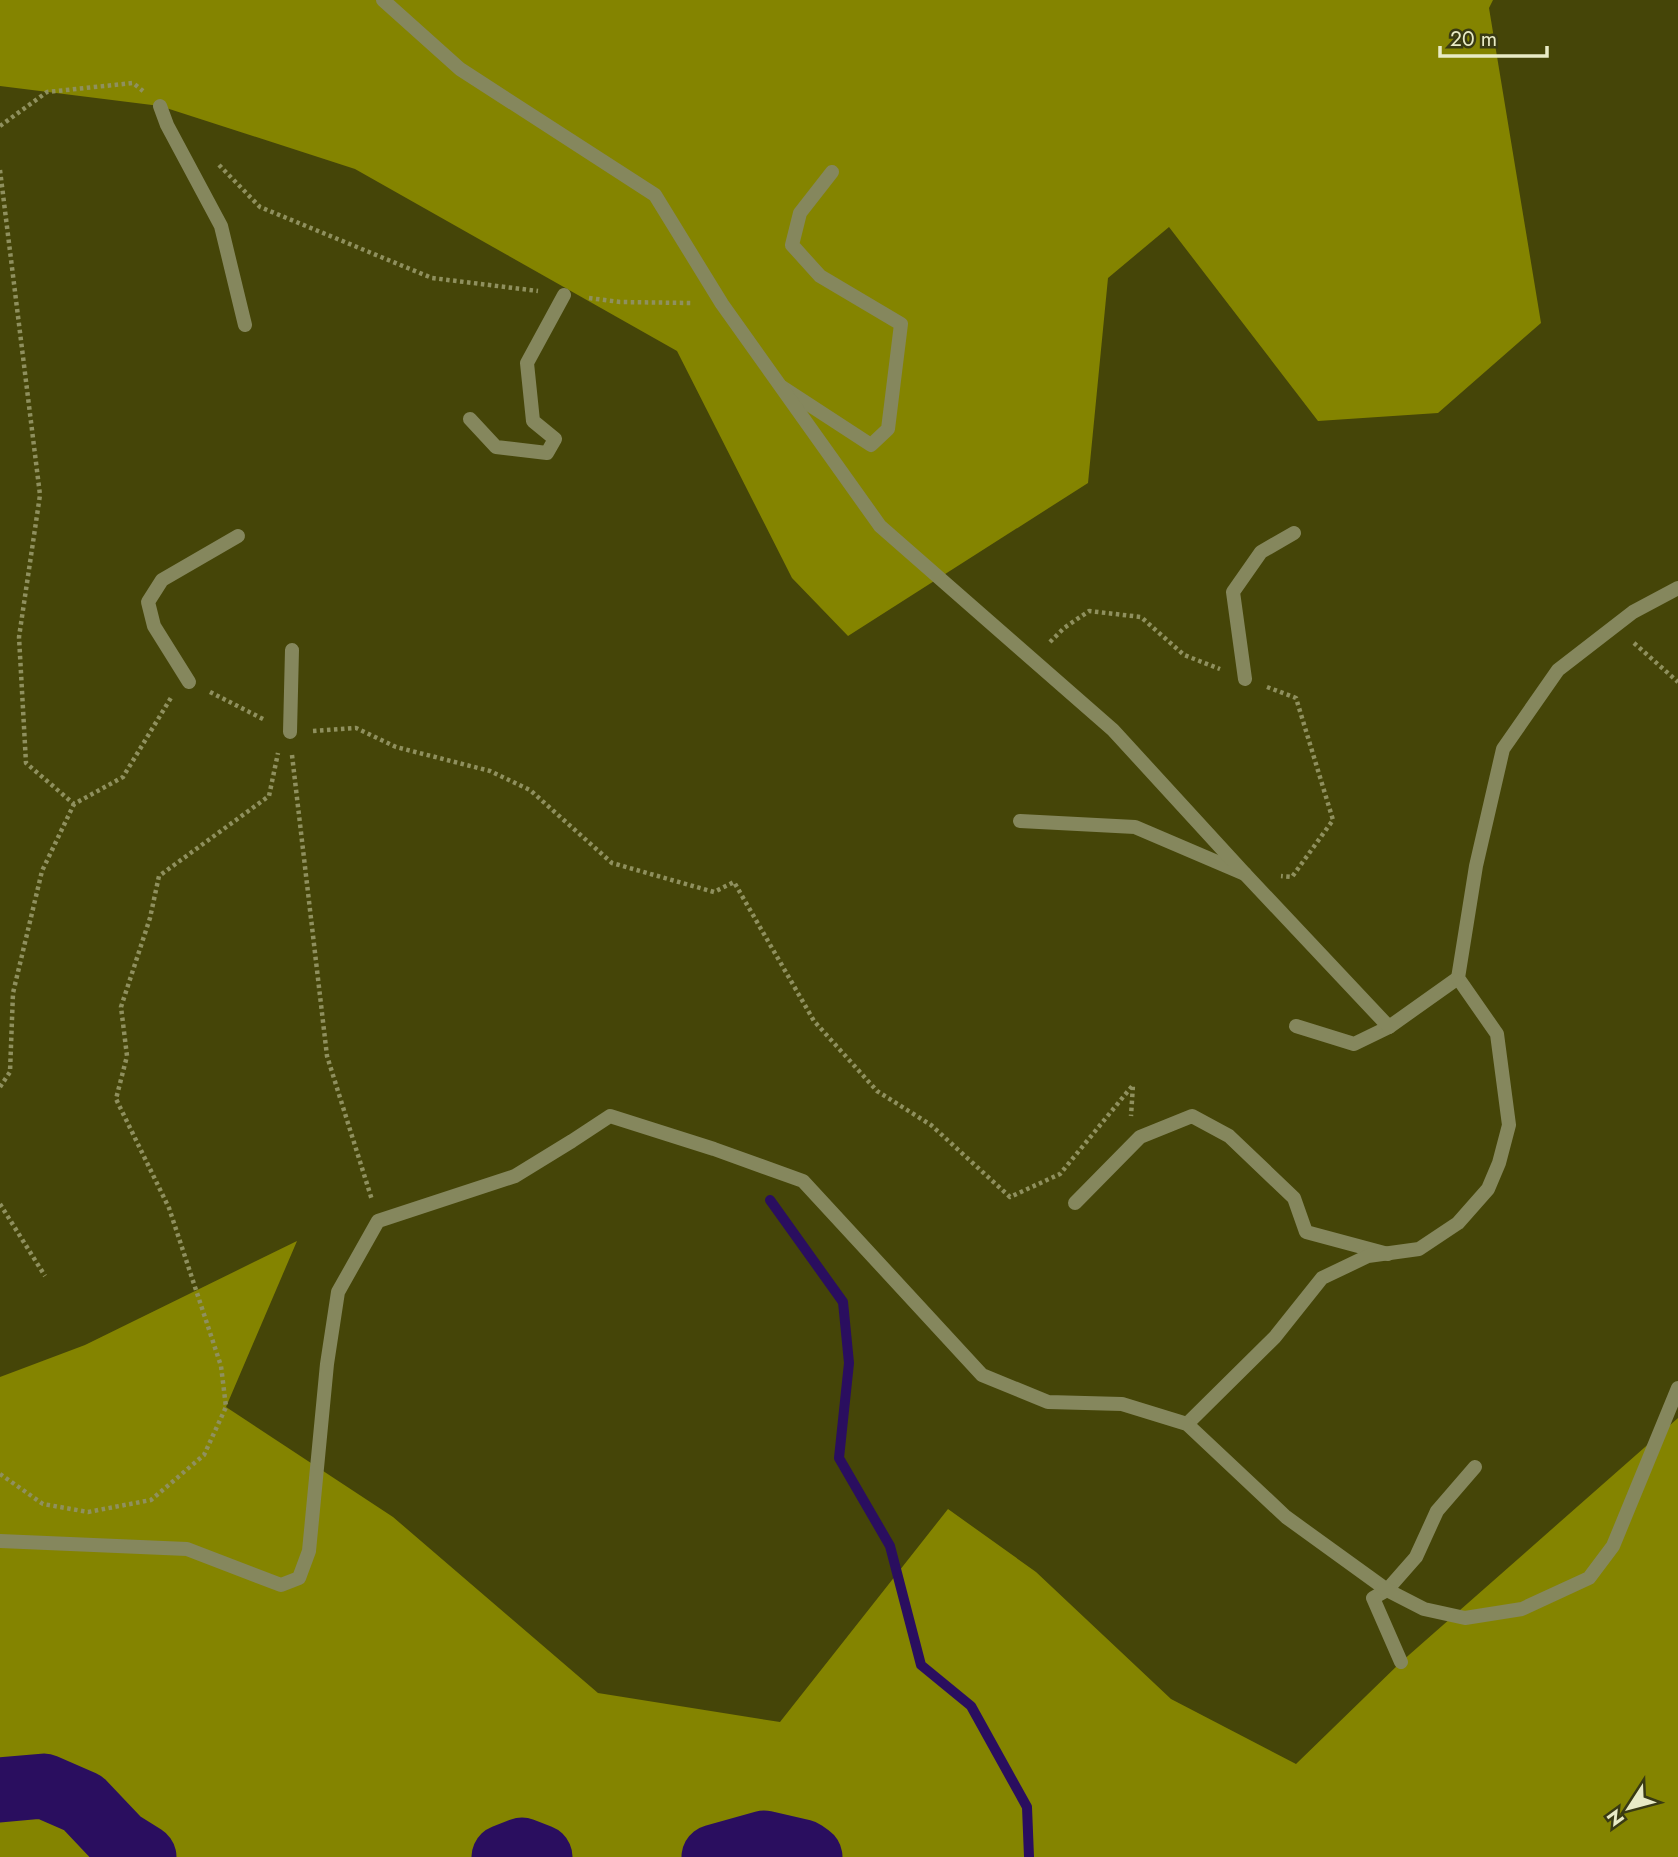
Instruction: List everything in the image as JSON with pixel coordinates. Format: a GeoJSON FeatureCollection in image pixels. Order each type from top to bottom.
{"type":"FeatureCollection","features":[{"type":"Feature","properties":{"kind":"street"},"geometry":{"type":"LineString","coordinates":[[383,0],[460,69],[655,195],[722,304],[880,526],[1113,730],[1389,1027]]}},
{"type":"Feature","properties":{"kind":"street"},"geometry":{"type":"LineString","coordinates":[[160,106],[167,125],[221,226],[245,325]]}},
{"type":"Feature","properties":{"kind":"street"},"geometry":{"type":"LineString","coordinates":[[780,387],[871,444],[888,429],[901,324],[820,276],[792,245],[800,213],[832,172]]}},
{"type":"Feature","properties":{"kind":"street"},"geometry":{"type":"LineString","coordinates":[[470,419],[496,447],[547,453],[555,439],[533,421],[527,363],[564,295]]}},
{"type":"Feature","properties":{"kind":"street"},"geometry":{"type":"LineString","coordinates":[[1245,679],[1233,592],[1261,552],[1294,533]]}},
{"type":"Feature","properties":{"kind":"street"},"geometry":{"type":"LineString","coordinates":[[189,682],[154,626],[148,602],[162,580],[238,536]]}},
{"type":"Feature","properties":{"kind":"street"},"geometry":{"type":"LineString","coordinates":[[1187,1424],[1275,1337],[1322,1278],[1368,1256],[1419,1249],[1458,1223],[1488,1189],[1499,1163],[1509,1125],[1497,1034],[1458,978],[1476,866],[1503,749],[1558,670],[1633,612],[1678,588]]}},
{"type":"Feature","properties":{"kind":"street"},"geometry":{"type":"LineString","coordinates":[[290,732],[292,650]]}},
{"type":"Feature","properties":{"kind":"street"},"geometry":{"type":"LineString","coordinates":[[1020,821],[1135,827],[1245,874]]}},
{"type":"Feature","properties":{"kind":"street"},"geometry":{"type":"LineString","coordinates":[[1296,1026],[1354,1044],[1389,1027],[1458,978]]}},
{"type":"Feature","properties":{"kind":"street"},"geometry":{"type":"LineString","coordinates":[[0,1541],[187,1549],[281,1585],[299,1578],[309,1551],[327,1364],[338,1292],[378,1220],[515,1176],[610,1116],[803,1181],[982,1375],[1048,1402],[1122,1404],[1187,1424],[1286,1517],[1387,1590],[1424,1609],[1465,1618],[1521,1609],[1589,1578],[1613,1546],[1678,1388]]}},
{"type":"Feature","properties":{"kind":"street"},"geometry":{"type":"LineString","coordinates":[[1075,1203],[1140,1137],[1192,1116],[1229,1136],[1294,1198],[1306,1232],[1388,1254]]}},
{"type":"Feature","properties":{"kind":"street"},"geometry":{"type":"LineString","coordinates":[[1401,1661],[1373,1598],[1387,1590],[1416,1557],[1437,1511],[1475,1467]]}},
{"type":"Feature","properties":{"kind":"path"},"geometry":{"type":"LineString","coordinates":[[0,125],[47,92],[133,83],[160,106]]}},
{"type":"Feature","properties":{"kind":"path"},"geometry":{"type":"LineString","coordinates":[[213,158],[260,207],[432,278],[620,302],[722,304]]}},
{"type":"Feature","properties":{"kind":"path"},"geometry":{"type":"LineString","coordinates":[[0,170],[40,495],[19,638],[26,764],[74,804]]}},
{"type":"Feature","properties":{"kind":"path"},"geometry":{"type":"LineString","coordinates":[[1651,602],[1633,642],[1678,682]]}},
{"type":"Feature","properties":{"kind":"path"},"geometry":{"type":"LineString","coordinates":[[1034,660],[1064,628],[1089,611],[1140,617],[1184,655],[1296,698],[1333,820],[1292,877],[1245,874]]}},
{"type":"Feature","properties":{"kind":"path"},"geometry":{"type":"LineString","coordinates":[[0,1087],[10,1072],[13,993],[42,871],[74,804],[123,776],[176,690],[189,682],[290,732],[356,728],[396,747],[490,771],[530,790],[612,863],[714,892],[734,882],[814,1021],[877,1091],[931,1125],[1010,1197],[1060,1174],[1133,1085],[1130,1124]]}},
{"type":"Feature","properties":{"kind":"path"},"geometry":{"type":"LineString","coordinates":[[290,732],[327,1056],[378,1220]]}},
{"type":"Feature","properties":{"kind":"path"},"geometry":{"type":"LineString","coordinates":[[0,1474],[43,1504],[88,1512],[151,1500],[204,1455],[226,1407],[221,1366],[169,1208],[116,1099],[127,1056],[121,1007],[150,918],[159,876],[269,796],[280,746],[290,732]]}},
{"type":"Feature","properties":{"kind":"path"},"geometry":{"type":"LineString","coordinates":[[0,1204],[45,1276]]}},
{"type":"Feature","properties":{"kind":"shaded area"},"geometry":{"type":"Polygon","coordinates":[[[0,0],[1493,0],[1489,8],[1541,323],[1438,413],[1318,421],[1169,227],[1108,278],[1088,483],[848,636],[792,578],[677,351],[355,169],[160,106],[0,86],[0,0]]]}},
{"type":"Feature","properties":{"kind":"shaded area"},"geometry":{"type":"Polygon","coordinates":[[[297,1241],[226,1407],[393,1517],[598,1693],[780,1722],[948,1509],[1036,1572],[1171,1699],[1296,1764],[1401,1662],[1678,1418],[1678,1857],[0,1857],[0,1377],[85,1345],[297,1241]]]}},
{"type":"Feature","properties":{"kind":"waterway"},"geometry":{"type":"LineString","coordinates":[[770,1200],[843,1302],[849,1363],[839,1458],[890,1546],[921,1665],[971,1706],[1027,1807],[1029,1857]]}},
{"type":"Feature","properties":{"kind":"waterway"},"geometry":{"type":"LineString","coordinates":[[0,1790],[44,1786],[83,1803],[120,1842],[144,1857]]}},
{"type":"Feature","properties":{"kind":"waterway"},"geometry":{"type":"LineString","coordinates":[[714,1857],[764,1843],[803,1852],[810,1857]]}},
{"type":"Feature","properties":{"kind":"waterway"},"geometry":{"type":"LineString","coordinates":[[504,1857],[522,1850],[540,1857]]}}]}
